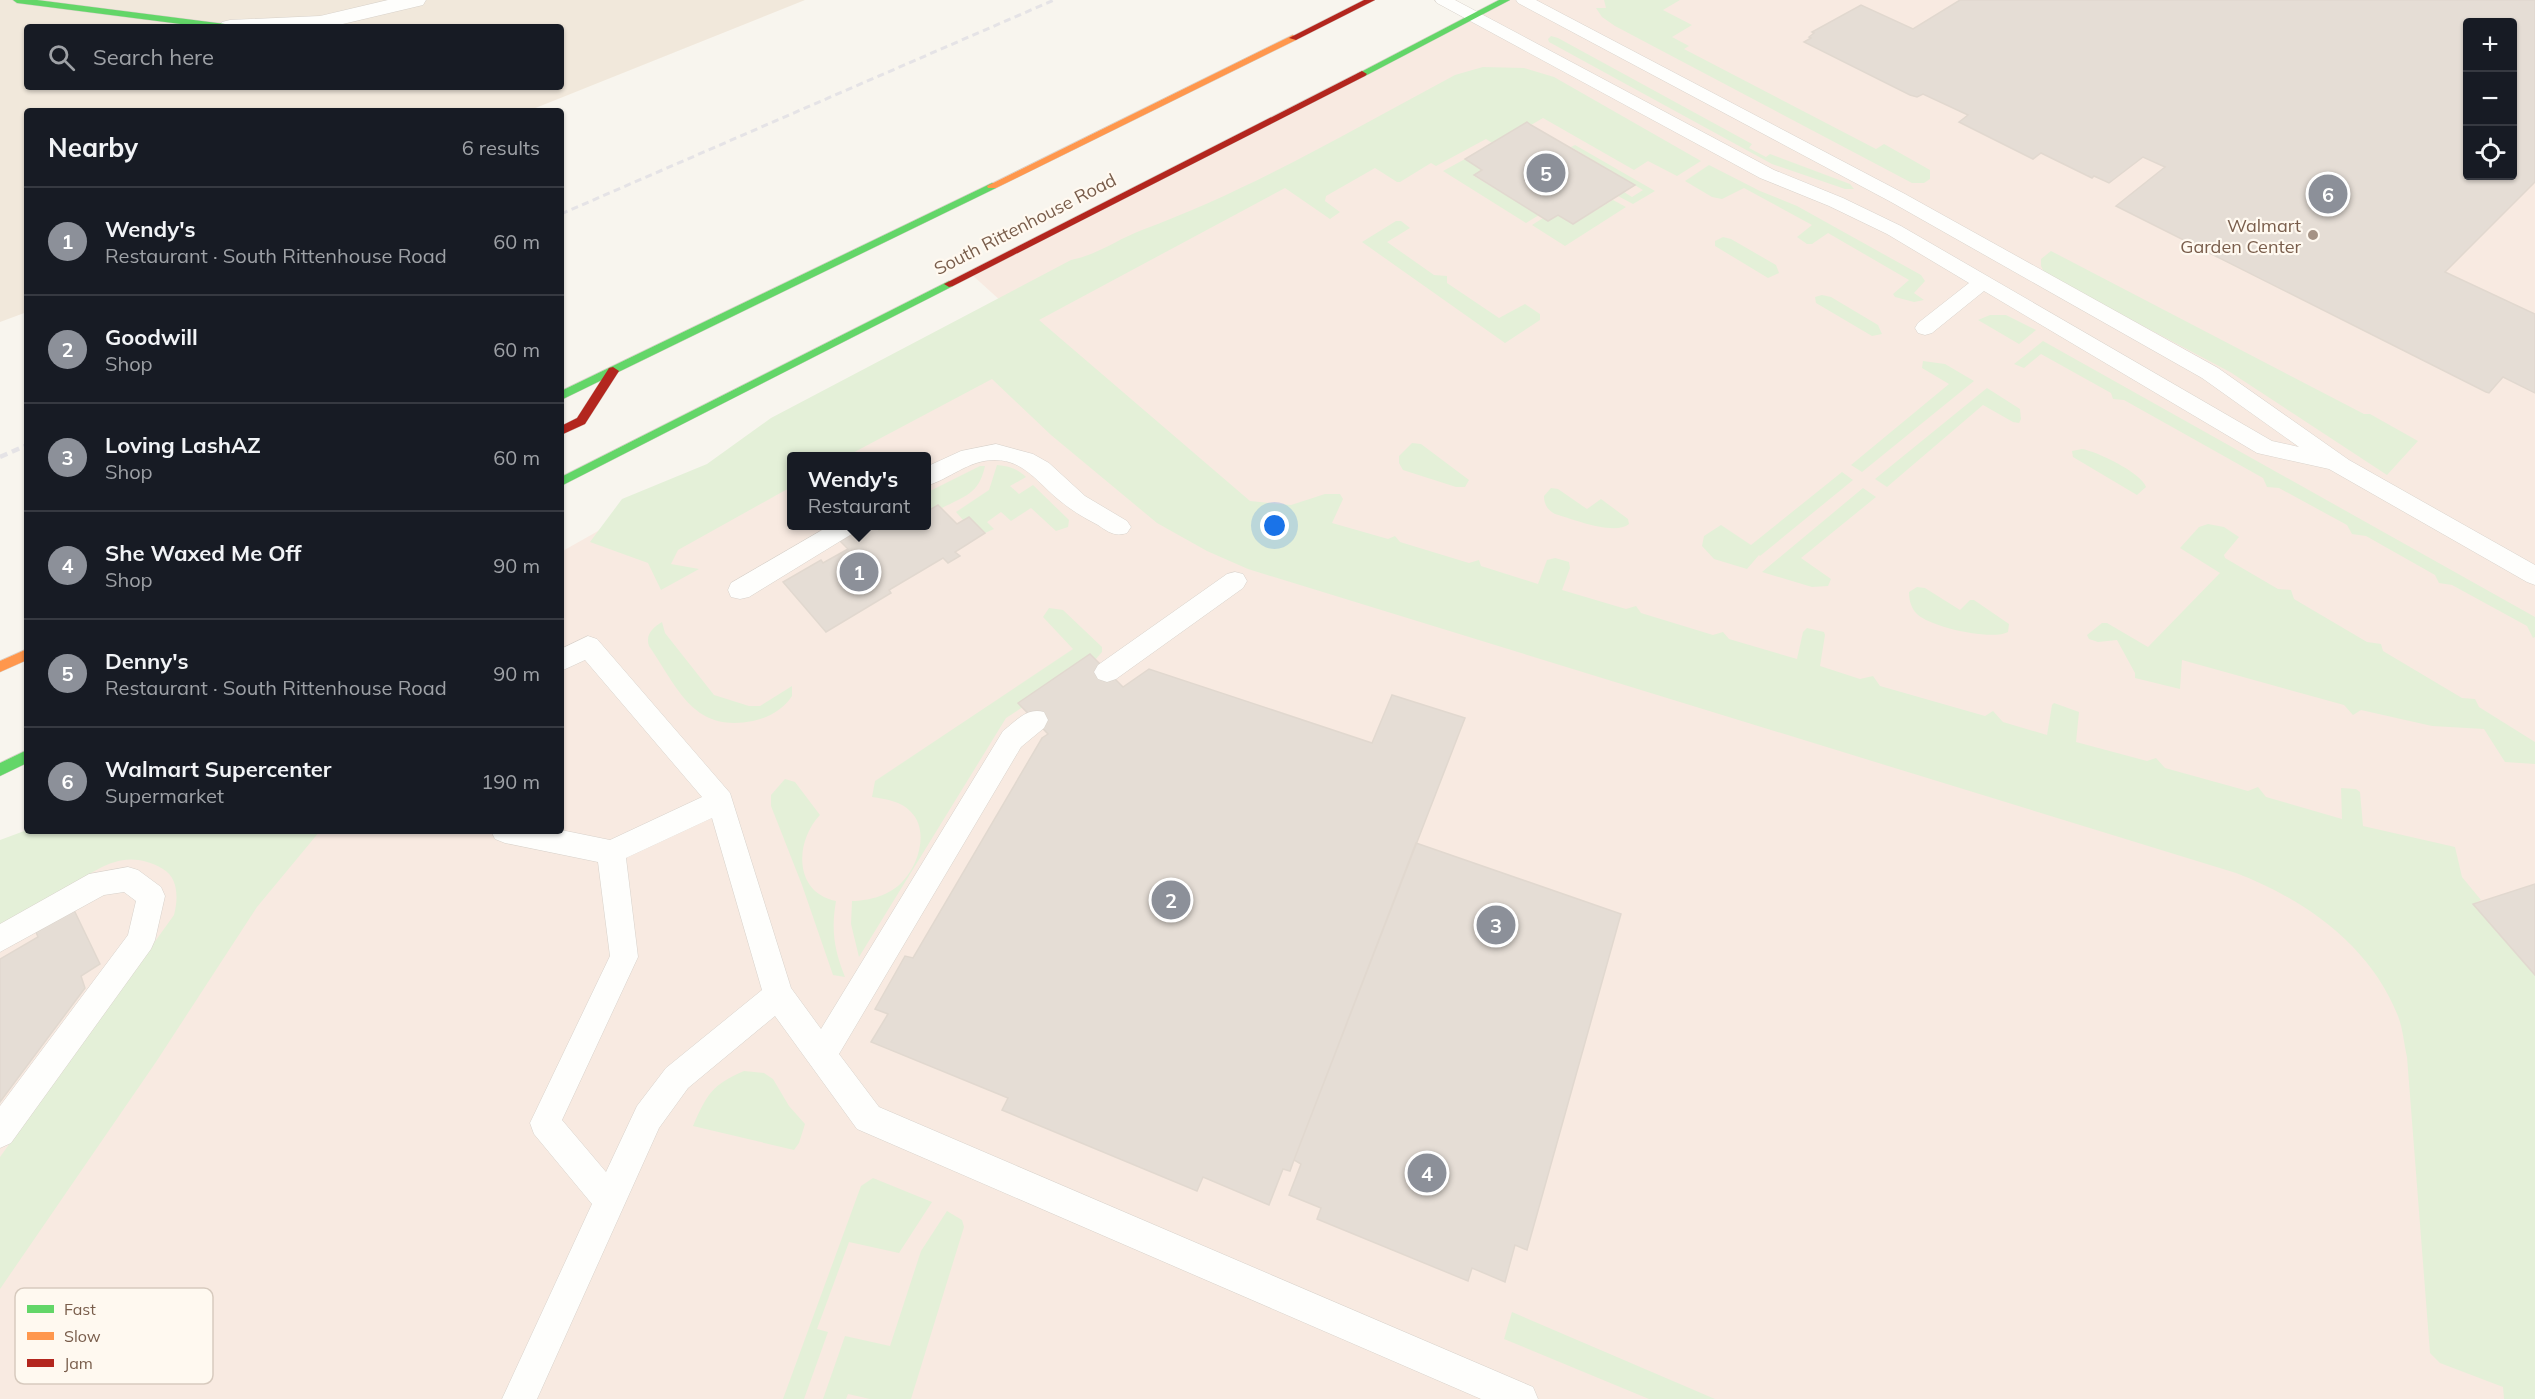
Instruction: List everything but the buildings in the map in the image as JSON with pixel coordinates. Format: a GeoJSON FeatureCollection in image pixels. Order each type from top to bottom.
{"type":"FeatureCollection","features":[{"type":"Feature","properties":{"kind":"main road"},"geometry":{"type":"LineString","coordinates":[[17,0],[202,24]]}},
{"type":"Feature","properties":{"kind":"main road"},"geometry":{"type":"LineString","coordinates":[[564,395],[1371,0]]}},
{"type":"Feature","properties":{"kind":"main road","name":"South Rittenhouse Road"},"geometry":{"type":"LineString","coordinates":[[564,480],[1506,0]]}},
{"type":"Feature","properties":{"kind":"main road"},"geometry":{"type":"LineString","coordinates":[[564,430],[581,421],[613,371]]}},
{"type":"Feature","properties":{"kind":"main road"},"geometry":{"type":"LineString","coordinates":[[0,667],[24,655]]}},
{"type":"Feature","properties":{"kind":"main road"},"geometry":{"type":"LineString","coordinates":[[0,770],[24,758]]}},
{"type":"Feature","properties":{"kind":"street"},"geometry":{"type":"LineString","coordinates":[[298,24],[320,23],[415,0]]}},
{"type":"Feature","properties":{"kind":"lane"},"geometry":{"type":"LineString","coordinates":[[1443,0],[1767,174],[1836,202],[1894,230],[2265,447],[2341,466]]}},
{"type":"Feature","properties":{"kind":"lane"},"geometry":{"type":"LineString","coordinates":[[1524,0],[1898,198],[2210,373],[2341,466],[2535,576]]}},
{"type":"Feature","properties":{"kind":"lane"},"geometry":{"type":"LineString","coordinates":[[1925,328],[1984,281]]}},
{"type":"Feature","properties":{"kind":"lane"},"geometry":{"type":"LineString","coordinates":[[931,476],[961,458],[985,452],[1005,453],[1023,458],[1042,470],[1065,493],[1119,527]]}},
{"type":"Feature","properties":{"kind":"lane"},"geometry":{"type":"LineString","coordinates":[[740,590],[839,530]]}},
{"type":"Feature","properties":{"kind":"lane"},"geometry":{"type":"LineString","coordinates":[[1107,672],[1235,581]]}},
{"type":"Feature","properties":{"kind":"lane"},"geometry":{"type":"LineString","coordinates":[[564,659],[588,646],[721,801],[778,995],[868,1118],[1521,1399]]}},
{"type":"Feature","properties":{"kind":"lane"},"geometry":{"type":"LineString","coordinates":[[822,1054],[1012,740],[1035,720]]}},
{"type":"Feature","properties":{"kind":"lane"},"geometry":{"type":"LineString","coordinates":[[520,834],[611,852],[721,801]]}},
{"type":"Feature","properties":{"kind":"lane"},"geometry":{"type":"LineString","coordinates":[[610,1201],[545,1124],[624,957],[611,852]]}},
{"type":"Feature","properties":{"kind":"lane"},"geometry":{"type":"LineString","coordinates":[[0,939],[99,883],[128,879],[151,896],[141,940],[0,1132]]}},
{"type":"Feature","properties":{"kind":"lane"},"geometry":{"type":"LineString","coordinates":[[519,1399],[648,1117],[677,1078],[778,995]]}},
{"type":"Feature","properties":{"kind":"shaded area"},"geometry":{"type":"Polygon","coordinates":[[[0,0],[805,0],[535,108],[24,108],[24,313],[0,322],[0,0]]]}},
{"type":"Feature","properties":{"kind":"shaded area"},"geometry":{"type":"Polygon","coordinates":[[[1506,0],[2535,0],[2535,1399],[0,1399],[0,854],[38,834],[564,834],[564,550],[1002,302],[970,273],[1506,0]]]}},
{"type":"Feature","properties":{"kind":"green space"},"geometry":{"type":"Polygon","coordinates":[[[1604,0],[1680,0],[1663,10],[1692,25],[1672,37],[1689,46],[1684,49],[1876,149],[1884,144],[1930,170],[1930,179],[1924,183],[1912,183],[1615,26],[1602,17],[1596,8],[1606,8],[1604,0]]]}},
{"type":"Feature","properties":{"kind":"green space"},"geometry":{"type":"Polygon","coordinates":[[[1551,36],[1752,144],[1749,148],[1766,157],[1770,154],[1850,184],[1854,189],[1845,189],[1772,164],[1549,42],[1548,39],[1551,36]]]}},
{"type":"Feature","properties":{"kind":"green space"},"geometry":{"type":"Polygon","coordinates":[[[1483,67],[1524,68],[1554,77],[1701,161],[1677,176],[1648,161],[1634,170],[1543,118],[1531,125],[1527,122],[1492,143],[1486,139],[1436,166],[1431,163],[1400,182],[1375,168],[1326,196],[1325,201],[1340,212],[1330,219],[1285,188],[1039,320],[1250,501],[1291,505],[1325,494],[1340,494],[1343,499],[1332,523],[1388,539],[1395,536],[1400,542],[1469,563],[1479,560],[1481,566],[1538,584],[1547,560],[1555,558],[1569,562],[1570,568],[1562,590],[1626,609],[1636,606],[1641,613],[1713,635],[1723,632],[1729,639],[1797,659],[1803,632],[1807,628],[1824,632],[1820,666],[1860,679],[1873,676],[1880,686],[1985,716],[1993,711],[2003,722],[2047,735],[2054,703],[2079,712],[2076,742],[2147,761],[2156,758],[2165,768],[2248,791],[2258,787],[2266,797],[2342,819],[2341,788],[2356,789],[2360,792],[2363,826],[2455,847],[2462,877],[2481,900],[2474,904],[2535,975],[2535,1399],[2504,1399],[2503,1387],[2440,1363],[2430,1353],[2407,1057],[2398,1016],[2386,991],[2352,946],[2310,911],[2261,884],[2236,873],[1248,569],[1207,551],[1157,523],[1051,435],[992,379],[855,452],[787,452],[787,489],[678,550],[671,564],[699,569],[661,590],[648,563],[590,542],[622,499],[707,464],[771,418],[1071,260],[1090,254],[1262,178],[1455,75],[1483,67]]]}},
{"type":"Feature","properties":{"kind":"green space"},"geometry":{"type":"Polygon","coordinates":[[[1575,145],[1655,191],[1633,204],[1618,196],[1624,192],[1632,197],[1643,190],[1571,147],[1575,145]]]}},
{"type":"Feature","properties":{"kind":"green space"},"geometry":{"type":"Polygon","coordinates":[[[1465,159],[1482,170],[1474,176],[1539,215],[1526,223],[1443,171],[1465,159]]]}},
{"type":"Feature","properties":{"kind":"green space"},"geometry":{"type":"Polygon","coordinates":[[[1709,165],[1760,191],[1797,206],[1921,275],[1925,281],[1914,293],[1924,300],[1914,302],[1895,297],[1893,294],[1909,280],[1828,233],[1812,244],[1807,244],[1797,237],[1812,225],[1744,188],[1722,199],[1712,197],[1685,181],[1709,165]]]}},
{"type":"Feature","properties":{"kind":"green space"},"geometry":{"type":"Polygon","coordinates":[[[1613,200],[1626,207],[1565,246],[1532,225],[1543,218],[1548,221],[1558,215],[1573,224],[1613,200]]]}},
{"type":"Feature","properties":{"kind":"green space"},"geometry":{"type":"Polygon","coordinates":[[[1396,221],[1401,221],[1410,228],[1387,242],[1434,275],[1447,276],[1447,283],[1499,318],[1525,304],[1540,314],[1540,320],[1505,343],[1362,242],[1396,221]]]}},
{"type":"Feature","properties":{"kind":"green space"},"geometry":{"type":"Polygon","coordinates":[[[1723,237],[1731,239],[1776,265],[1779,273],[1768,278],[1715,246],[1715,241],[1723,237]]]}},
{"type":"Feature","properties":{"kind":"green space"},"geometry":{"type":"Polygon","coordinates":[[[2051,251],[2364,414],[2370,414],[2418,441],[2387,475],[2230,372],[2045,274],[2041,266],[2041,259],[2051,251]]]}},
{"type":"Feature","properties":{"kind":"green space"},"geometry":{"type":"Polygon","coordinates":[[[1822,295],[1831,297],[1878,325],[1882,334],[1872,336],[1816,303],[1815,297],[1822,295]]]}},
{"type":"Feature","properties":{"kind":"green space"},"geometry":{"type":"Polygon","coordinates":[[[1990,315],[2006,315],[2036,330],[2019,344],[1978,320],[1990,315]]]}},
{"type":"Feature","properties":{"kind":"green space"},"geometry":{"type":"Polygon","coordinates":[[[2043,341],[2535,617],[2535,637],[2533,638],[2527,626],[2452,585],[2439,583],[2435,575],[2366,536],[2352,534],[2347,525],[2279,488],[2267,487],[2263,478],[2124,400],[2113,399],[2111,393],[2041,354],[2024,368],[2014,364],[2043,341]]]}},
{"type":"Feature","properties":{"kind":"green space"},"geometry":{"type":"Polygon","coordinates":[[[1923,361],[1945,364],[1974,381],[1862,472],[1851,465],[1949,384],[1922,368],[1923,361]]]}},
{"type":"Feature","properties":{"kind":"green space"},"geometry":{"type":"Polygon","coordinates":[[[1987,388],[2020,409],[2019,423],[1983,405],[1887,487],[1875,479],[1987,388]]]}},
{"type":"Feature","properties":{"kind":"green space"},"geometry":{"type":"Polygon","coordinates":[[[1412,443],[1421,444],[1469,480],[1465,487],[1456,487],[1403,470],[1399,463],[1399,456],[1412,443]]]}},
{"type":"Feature","properties":{"kind":"green space"},"geometry":{"type":"Polygon","coordinates":[[[2082,449],[2128,469],[2143,481],[2146,487],[2137,495],[2073,457],[2072,451],[2082,449]]]}},
{"type":"Feature","properties":{"kind":"green space"},"geometry":{"type":"Polygon","coordinates":[[[997,465],[1013,468],[1023,474],[1026,477],[1010,486],[1019,494],[1033,485],[1069,520],[1068,527],[1056,531],[1031,508],[1011,521],[1001,512],[987,522],[994,529],[985,533],[969,517],[963,520],[956,512],[989,490],[997,465]]]}},
{"type":"Feature","properties":{"kind":"green space"},"geometry":{"type":"Polygon","coordinates":[[[980,466],[985,466],[979,483],[970,493],[942,508],[938,506],[931,510],[931,490],[980,466]]]}},
{"type":"Feature","properties":{"kind":"green space"},"geometry":{"type":"Polygon","coordinates":[[[1842,472],[1853,480],[1759,555],[1747,569],[1714,559],[1702,546],[1704,536],[1721,525],[1751,545],[1842,472]]]}},
{"type":"Feature","properties":{"kind":"green space"},"geometry":{"type":"Polygon","coordinates":[[[1551,488],[1558,489],[1587,509],[1601,499],[1628,519],[1629,524],[1614,528],[1604,527],[1555,514],[1547,507],[1544,499],[1551,488]]]}},
{"type":"Feature","properties":{"kind":"green space"},"geometry":{"type":"Polygon","coordinates":[[[1863,488],[1876,497],[1801,558],[1831,579],[1828,586],[1812,587],[1762,572],[1863,488]]]}},
{"type":"Feature","properties":{"kind":"green space"},"geometry":{"type":"Polygon","coordinates":[[[2208,524],[2224,527],[2239,537],[2224,555],[2225,558],[2278,589],[2291,590],[2294,599],[2367,642],[2381,644],[2383,651],[2462,698],[2475,699],[2479,707],[2535,742],[2535,764],[2505,762],[2484,729],[2432,726],[2361,710],[2353,715],[2344,705],[2182,660],[2180,689],[2135,678],[2135,673],[2117,640],[2098,642],[2089,639],[2087,635],[2102,623],[2107,623],[2148,647],[2220,573],[2180,548],[2199,527],[2208,524]]]}},
{"type":"Feature","properties":{"kind":"green space"},"geometry":{"type":"Polygon","coordinates":[[[1917,587],[1925,588],[1960,610],[1970,600],[1974,600],[2009,624],[2008,632],[1989,635],[1976,634],[1934,624],[1917,614],[1912,607],[1909,592],[1917,587]]]}},
{"type":"Feature","properties":{"kind":"green space"},"geometry":{"type":"Polygon","coordinates":[[[1049,608],[1063,610],[1102,647],[1102,652],[1095,660],[1006,718],[859,957],[851,924],[852,901],[879,896],[898,886],[914,866],[921,837],[916,819],[903,805],[872,797],[875,781],[1073,649],[1043,617],[1049,608]]]}},
{"type":"Feature","properties":{"kind":"green space"},"geometry":{"type":"Polygon","coordinates":[[[662,622],[665,633],[714,695],[749,706],[760,706],[792,686],[792,696],[775,712],[753,721],[732,723],[701,714],[679,691],[649,646],[648,638],[651,632],[662,622]]]}},
{"type":"Feature","properties":{"kind":"green space"},"geometry":{"type":"Polygon","coordinates":[[[785,779],[795,782],[820,815],[806,838],[802,864],[805,877],[812,887],[822,896],[836,901],[834,939],[845,977],[833,975],[802,885],[771,806],[771,795],[785,779]]]}},
{"type":"Feature","properties":{"kind":"green space"},"geometry":{"type":"Polygon","coordinates":[[[24,831],[24,834],[318,834],[257,907],[156,1062],[0,1289],[0,1157],[174,915],[176,890],[172,878],[163,869],[149,862],[123,860],[100,868],[0,925],[0,840],[24,831]]]}},
{"type":"Feature","properties":{"kind":"green space"},"geometry":{"type":"Polygon","coordinates":[[[744,1071],[764,1073],[773,1079],[789,1106],[805,1124],[799,1143],[794,1150],[693,1126],[702,1106],[717,1086],[744,1071]]]}},
{"type":"Feature","properties":{"kind":"green space"},"geometry":{"type":"Polygon","coordinates":[[[873,1178],[932,1202],[899,1253],[849,1242],[817,1329],[828,1332],[804,1399],[783,1399],[861,1186],[873,1178]]]}},
{"type":"Feature","properties":{"kind":"green space"},"geometry":{"type":"Polygon","coordinates":[[[947,1211],[962,1220],[964,1227],[911,1399],[870,1399],[848,1394],[846,1399],[823,1399],[845,1336],[890,1346],[921,1251],[947,1211]]]}},
{"type":"Feature","properties":{"kind":"green space"},"geometry":{"type":"Polygon","coordinates":[[[1512,1312],[1715,1399],[1649,1399],[1504,1339],[1512,1312]]]}},
{"type":"Feature","properties":{"kind":"railway"},"geometry":{"type":"LineString","coordinates":[[564,213],[1054,0]]}},
{"type":"Feature","properties":{"kind":"railway"},"geometry":{"type":"LineString","coordinates":[[0,457],[24,446]]}},
{"type":"Feature","properties":{"kind":"traffic: fast"},"geometry":{"type":"LineString","coordinates":[[17,0],[202,24]]}},
{"type":"Feature","properties":{"kind":"traffic: fast"},"geometry":{"type":"LineString","coordinates":[[1362,74],[1506,0]]}},
{"type":"Feature","properties":{"kind":"traffic: fast"},"geometry":{"type":"LineString","coordinates":[[564,395],[992,186]]}},
{"type":"Feature","properties":{"kind":"traffic: fast"},"geometry":{"type":"LineString","coordinates":[[564,480],[949,284]]}},
{"type":"Feature","properties":{"kind":"traffic: fast"},"geometry":{"type":"LineString","coordinates":[[0,770],[24,758]]}},
{"type":"Feature","properties":{"kind":"traffic: slow"},"geometry":{"type":"LineString","coordinates":[[992,186],[1293,38]]}},
{"type":"Feature","properties":{"kind":"traffic: slow"},"geometry":{"type":"LineString","coordinates":[[0,667],[24,655]]}},
{"type":"Feature","properties":{"kind":"traffic: jam"},"geometry":{"type":"LineString","coordinates":[[1293,38],[1371,0]]}},
{"type":"Feature","properties":{"kind":"traffic: jam"},"geometry":{"type":"LineString","coordinates":[[949,284],[1362,74]]}},
{"type":"Feature","properties":{"kind":"traffic: jam"},"geometry":{"type":"LineString","coordinates":[[564,430],[581,421],[613,371]]}},
{"type":"Feature","properties":{"kind":"place","name":"Denny's"},"geometry":{"type":"Point","coordinates":[1546,173]}},
{"type":"Feature","properties":{"kind":"place","name":"Walmart Supercenter"},"geometry":{"type":"Point","coordinates":[2328,194]}},
{"type":"Feature","properties":{"kind":"place","name":"Walmart Garden Center"},"geometry":{"type":"Point","coordinates":[2313,235]}},
{"type":"Feature","properties":{"kind":"place","name":"Wendy's"},"geometry":{"type":"Point","coordinates":[859,572]}},
{"type":"Feature","properties":{"kind":"place","name":"Goodwill"},"geometry":{"type":"Point","coordinates":[1171,900]}},
{"type":"Feature","properties":{"kind":"place","name":"Loving LashAZ"},"geometry":{"type":"Point","coordinates":[1496,925]}},
{"type":"Feature","properties":{"kind":"place","name":"She Waxed Me Off"},"geometry":{"type":"Point","coordinates":[1427,1173]}}]}
